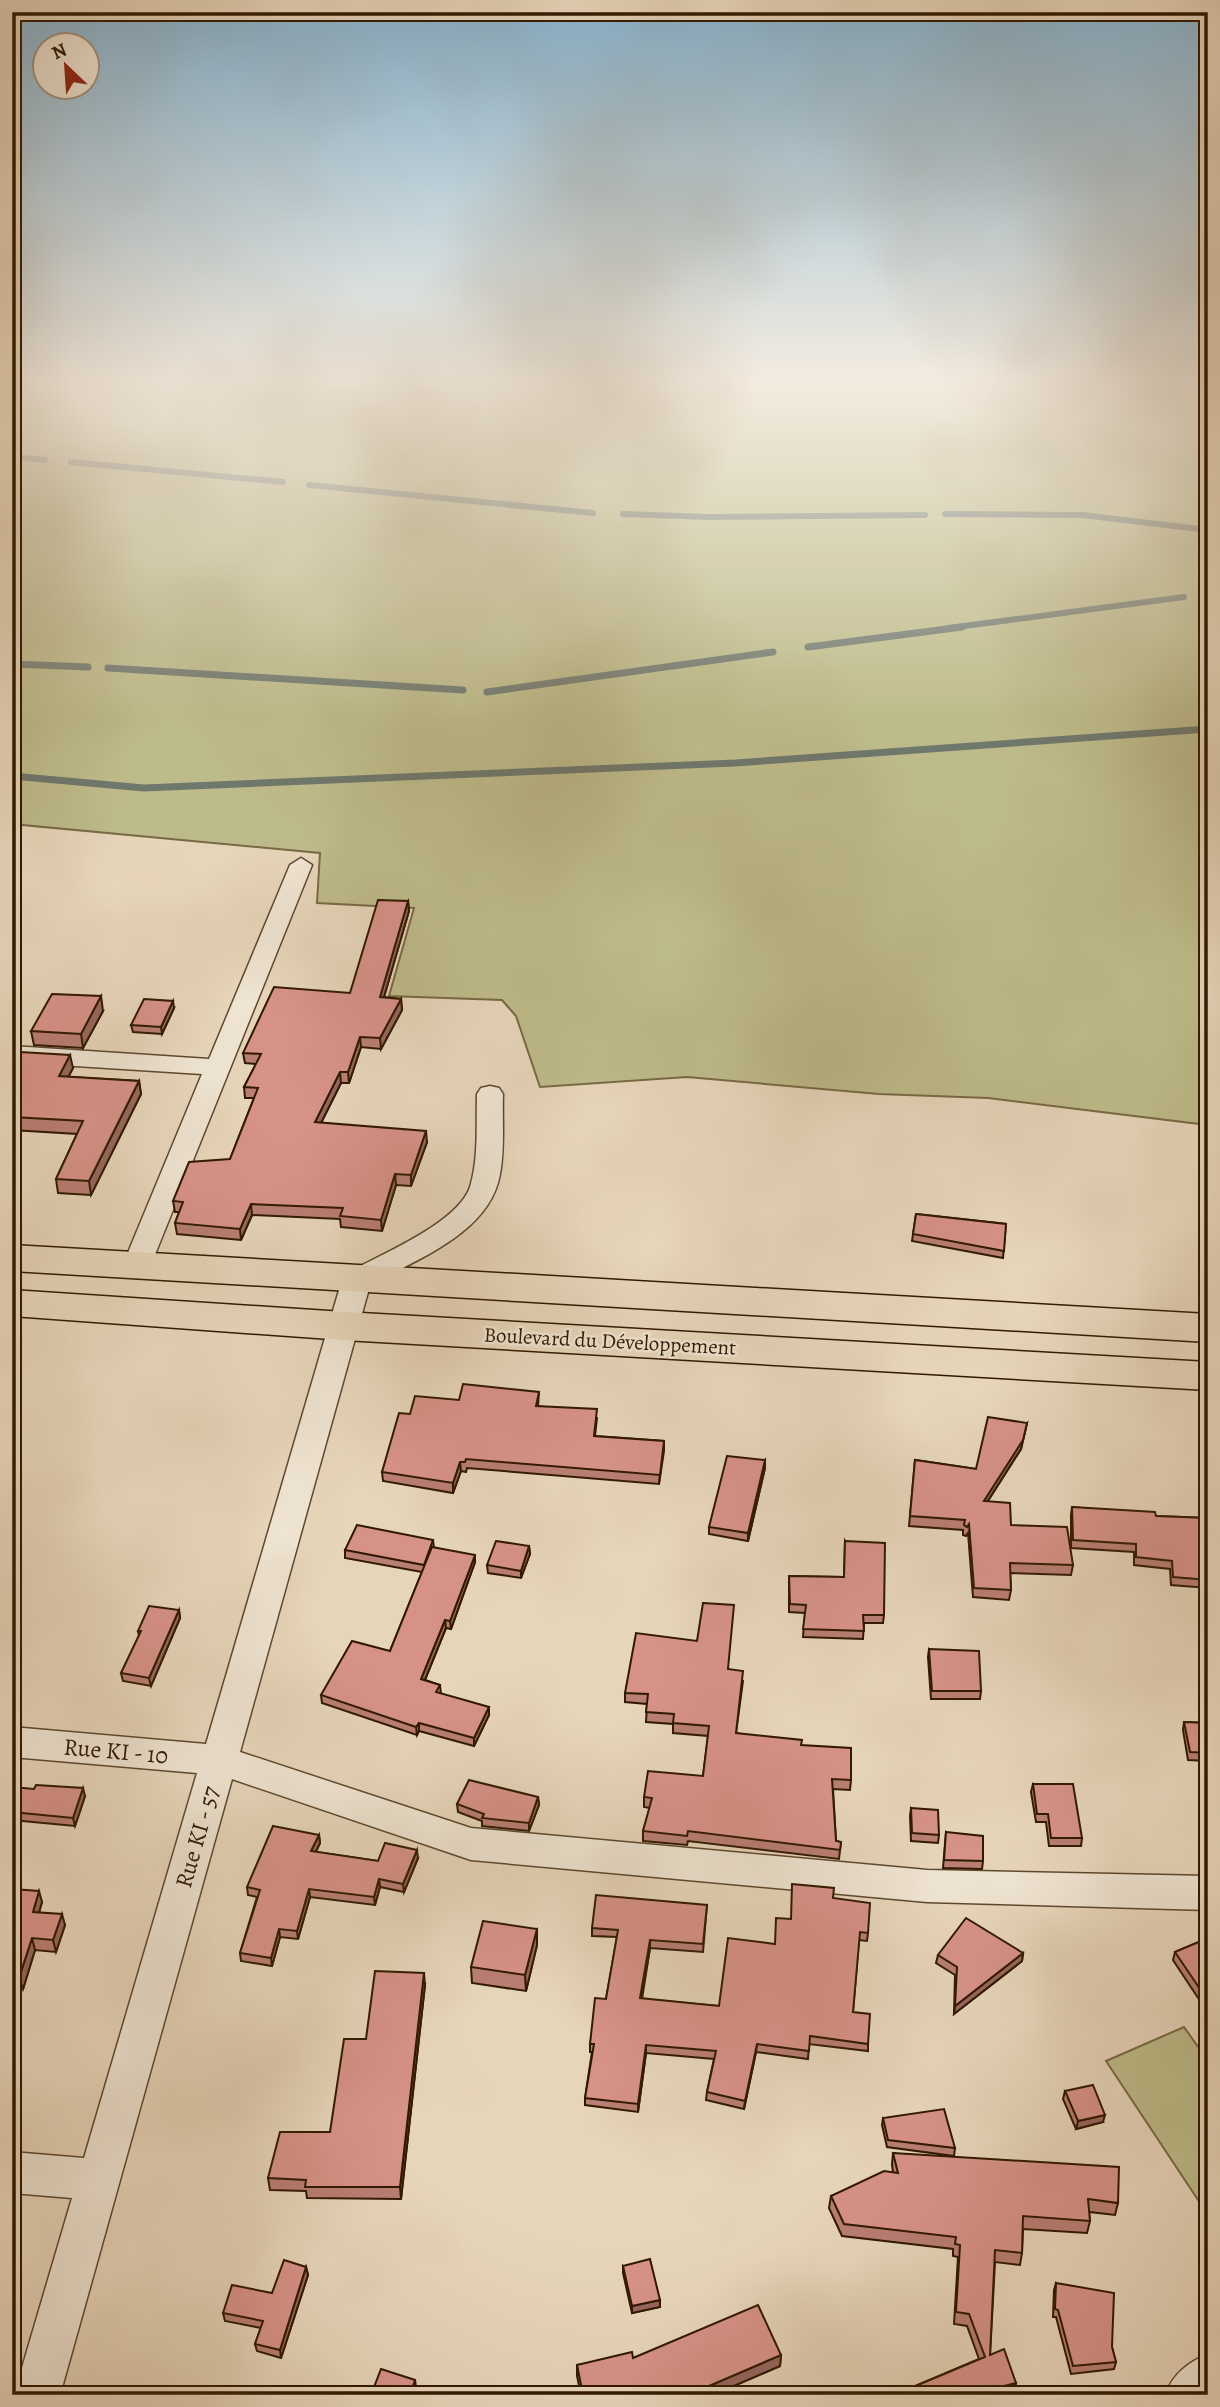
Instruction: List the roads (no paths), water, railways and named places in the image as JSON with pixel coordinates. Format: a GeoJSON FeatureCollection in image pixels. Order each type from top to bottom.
{"type":"FeatureCollection","features":[{"type":"Feature","properties":{"kind":"highway"},"geometry":{"type":"LineString","coordinates":[[12,1258],[136,1268],[1208,1328]]}},
{"type":"Feature","properties":{"kind":"highway","name":"Boulevard du Développement"},"geometry":{"type":"LineString","coordinates":[[12,1303],[344,1326],[1208,1376]]}},
{"type":"Feature","properties":{"kind":"street"},"geometry":{"type":"LineString","coordinates":[[136,1268],[301,865]]}},
{"type":"Feature","properties":{"kind":"street"},"geometry":{"type":"LineString","coordinates":[[12,1054],[218,1067]]}},
{"type":"Feature","properties":{"kind":"street"},"geometry":{"type":"LineString","coordinates":[[358,1280],[460,1219],[478,1202],[485,1181],[491,1094]]}},
{"type":"Feature","properties":{"kind":"street","name":"Rue KI - 57"},"geometry":{"type":"LineString","coordinates":[[37,2395],[358,1280]]}},
{"type":"Feature","properties":{"kind":"street","name":"Rue KI - 10"},"geometry":{"type":"LineString","coordinates":[[12,1742],[220,1760],[471,1844],[630,1861],[927,1886],[1208,1893]]}},
{"type":"Feature","properties":{"kind":"street"},"geometry":{"type":"LineString","coordinates":[[12,2172],[99,2180]]}},
{"type":"Feature","properties":{"kind":"street"},"geometry":{"type":"LineString","coordinates":[[1188,2395],[1208,2377]]}},
{"type":"Feature","properties":{"kind":"waterway"},"geometry":{"type":"LineString","coordinates":[[414,495],[593,513]]}},
{"type":"Feature","properties":{"kind":"waterway"},"geometry":{"type":"LineString","coordinates":[[623,514],[709,517],[925,515]]}},
{"type":"Feature","properties":{"kind":"waterway"},"geometry":{"type":"LineString","coordinates":[[945,514],[1082,515],[1208,530]]}},
{"type":"Feature","properties":{"kind":"waterway"},"geometry":{"type":"LineString","coordinates":[[949,628],[1184,597]]}},
{"type":"Feature","properties":{"kind":"waterway"},"geometry":{"type":"LineString","coordinates":[[808,647],[962,627]]}},
{"type":"Feature","properties":{"kind":"waterway"},"geometry":{"type":"LineString","coordinates":[[487,692],[773,652]]}},
{"type":"Feature","properties":{"kind":"waterway"},"geometry":{"type":"LineString","coordinates":[[12,664],[88,667]]}},
{"type":"Feature","properties":{"kind":"waterway"},"geometry":{"type":"LineString","coordinates":[[108,668],[463,690]]}},
{"type":"Feature","properties":{"kind":"waterway"},"geometry":{"type":"LineString","coordinates":[[12,776],[144,788],[735,763],[1208,729]]}}]}
